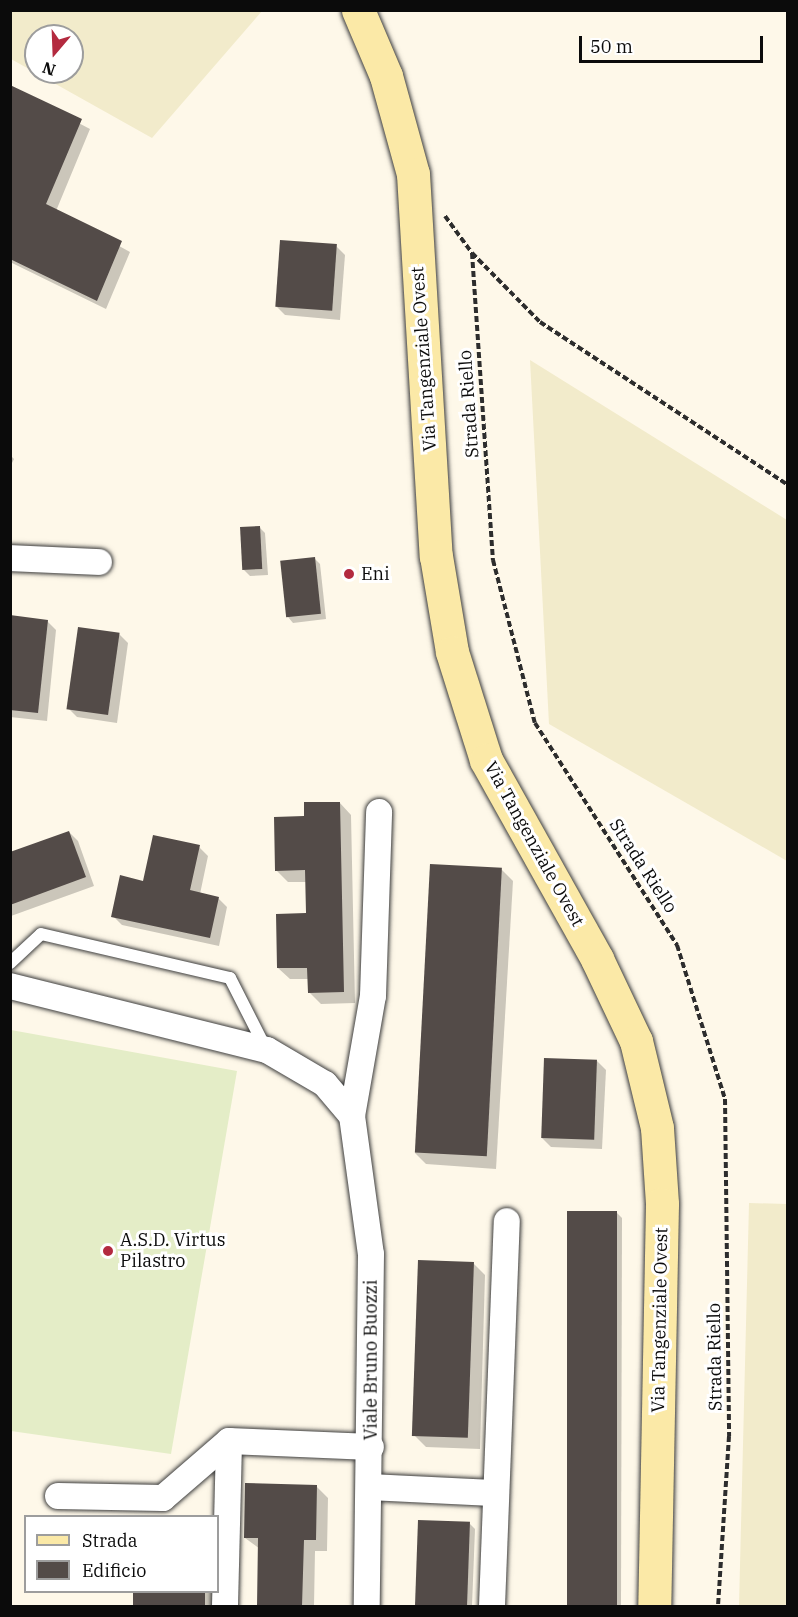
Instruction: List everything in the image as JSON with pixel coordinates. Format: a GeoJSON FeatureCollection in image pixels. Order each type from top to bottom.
{"type":"FeatureCollection","features":[{"type":"Feature","properties":{"kind":"main road","name":"Via Tangenziale Ovest"},"geometry":{"type":"LineString","coordinates":[[358,10],[386,76],[413,174],[436,556],[452,652],[486,760],[597,959],[636,1041],[657,1128],[662,1204],[654,1606]]}},
{"type":"Feature","properties":{"kind":"street"},"geometry":{"type":"LineString","coordinates":[[10,558],[99,562]]}},
{"type":"Feature","properties":{"kind":"street","name":"Viale Bruno Buozzi"},"geometry":{"type":"LineString","coordinates":[[367,1606],[371,1447],[371,1254],[352,1116],[373,996],[379,812]]}},
{"type":"Feature","properties":{"kind":"street"},"geometry":{"type":"LineString","coordinates":[[10,986],[267,1050],[325,1084],[352,1116]]}},
{"type":"Feature","properties":{"kind":"street"},"geometry":{"type":"LineString","coordinates":[[492,1606],[493,1493],[507,1221]]}},
{"type":"Feature","properties":{"kind":"street"},"geometry":{"type":"LineString","coordinates":[[58,1496],[163,1498],[229,1441],[371,1447]]}},
{"type":"Feature","properties":{"kind":"street"},"geometry":{"type":"LineString","coordinates":[[225,1606],[229,1441]]}},
{"type":"Feature","properties":{"kind":"street"},"geometry":{"type":"LineString","coordinates":[[369,1487],[493,1493]]}},
{"type":"Feature","properties":{"kind":"lane"},"geometry":{"type":"LineString","coordinates":[[10,963],[41,934],[230,978],[267,1050]]}},
{"type":"Feature","properties":{"kind":"path"},"geometry":{"type":"LineString","coordinates":[[439,209],[472,253],[540,322],[788,485]]}},
{"type":"Feature","properties":{"kind":"path","name":"Strada Riello"},"geometry":{"type":"LineString","coordinates":[[472,253],[493,560],[535,723],[677,945],[725,1099],[729,1436],[718,1606]]}},
{"type":"Feature","properties":{"kind":"shaded area"},"geometry":{"type":"Polygon","coordinates":[[[11,10],[262,11],[152,138],[56,84],[84,84],[84,24],[24,24],[24,66],[11,59],[11,10]]]}},
{"type":"Feature","properties":{"kind":"shaded area"},"geometry":{"type":"Polygon","coordinates":[[[530,360],[787,520],[787,861],[549,724],[530,360]]]}},
{"type":"Feature","properties":{"kind":"shaded area"},"geometry":{"type":"Polygon","coordinates":[[[749,1203],[787,1204],[787,1606],[739,1606],[749,1203]]]}},
{"type":"Feature","properties":{"kind":"green space","name":"A.S.D. Virtus Pilastro"},"geometry":{"type":"Polygon","coordinates":[[[11,1030],[237,1071],[171,1454],[11,1431],[11,1030]]]}},
{"type":"Feature","properties":{"kind":"building"},"geometry":{"type":"Polygon","coordinates":[[[10,85],[82,119],[46,204],[122,241],[97,301],[10,259],[10,85]]]}},
{"type":"Feature","properties":{"kind":"building"},"geometry":{"type":"Polygon","coordinates":[[[280,240],[337,244],[332,311],[275,307],[280,240]]]}},
{"type":"Feature","properties":{"kind":"building"},"geometry":{"type":"Polygon","coordinates":[[[260,526],[262,569],[242,570],[240,527],[260,526]]]}},
{"type":"Feature","properties":{"kind":"building"},"geometry":{"type":"Polygon","coordinates":[[[315,557],[321,614],[286,617],[280,561],[315,557]]]}},
{"type":"Feature","properties":{"kind":"building"},"geometry":{"type":"Polygon","coordinates":[[[10,615],[48,620],[38,713],[10,710],[10,615]]]}},
{"type":"Feature","properties":{"kind":"building"},"geometry":{"type":"Polygon","coordinates":[[[78,627],[120,633],[108,715],[66,709],[78,627]]]}},
{"type":"Feature","properties":{"kind":"building"},"geometry":{"type":"Polygon","coordinates":[[[304,802],[340,802],[344,992],[308,993],[307,968],[277,968],[276,914],[306,913],[305,870],[275,871],[274,817],[304,816],[304,802]]]}},
{"type":"Feature","properties":{"kind":"building"},"geometry":{"type":"Polygon","coordinates":[[[69,831],[86,877],[10,905],[10,852],[69,831]]]}},
{"type":"Feature","properties":{"kind":"building"},"geometry":{"type":"Polygon","coordinates":[[[153,835],[200,845],[190,890],[219,897],[210,938],[111,917],[120,875],[143,881],[153,835]]]}},
{"type":"Feature","properties":{"kind":"building"},"geometry":{"type":"Polygon","coordinates":[[[430,864],[502,868],[487,1156],[415,1153],[430,864]]]}},
{"type":"Feature","properties":{"kind":"building"},"geometry":{"type":"Polygon","coordinates":[[[544,1058],[597,1060],[594,1140],[541,1138],[544,1058]]]}},
{"type":"Feature","properties":{"kind":"building"},"geometry":{"type":"Polygon","coordinates":[[[567,1211],[617,1211],[617,1606],[567,1606],[567,1211]]]}},
{"type":"Feature","properties":{"kind":"building"},"geometry":{"type":"Polygon","coordinates":[[[418,1260],[474,1262],[468,1438],[412,1436],[418,1260]]]}},
{"type":"Feature","properties":{"kind":"building"},"geometry":{"type":"Polygon","coordinates":[[[245,1483],[317,1485],[316,1540],[304,1540],[302,1606],[257,1606],[258,1538],[244,1538],[245,1483]]]}},
{"type":"Feature","properties":{"kind":"building"},"geometry":{"type":"Polygon","coordinates":[[[418,1520],[470,1522],[467,1606],[415,1606],[418,1520]]]}},
{"type":"Feature","properties":{"kind":"building"},"geometry":{"type":"Polygon","coordinates":[[[133,1593],[205,1593],[205,1605],[133,1605],[133,1593]]]}},
{"type":"Feature","properties":{"kind":"place","name":"Eni"},"geometry":{"type":"Point","coordinates":[349,574]}},
{"type":"Feature","properties":{"kind":"place","name":"A.S.D. Virtus Pilastro"},"geometry":{"type":"Point","coordinates":[108,1251]}}]}
